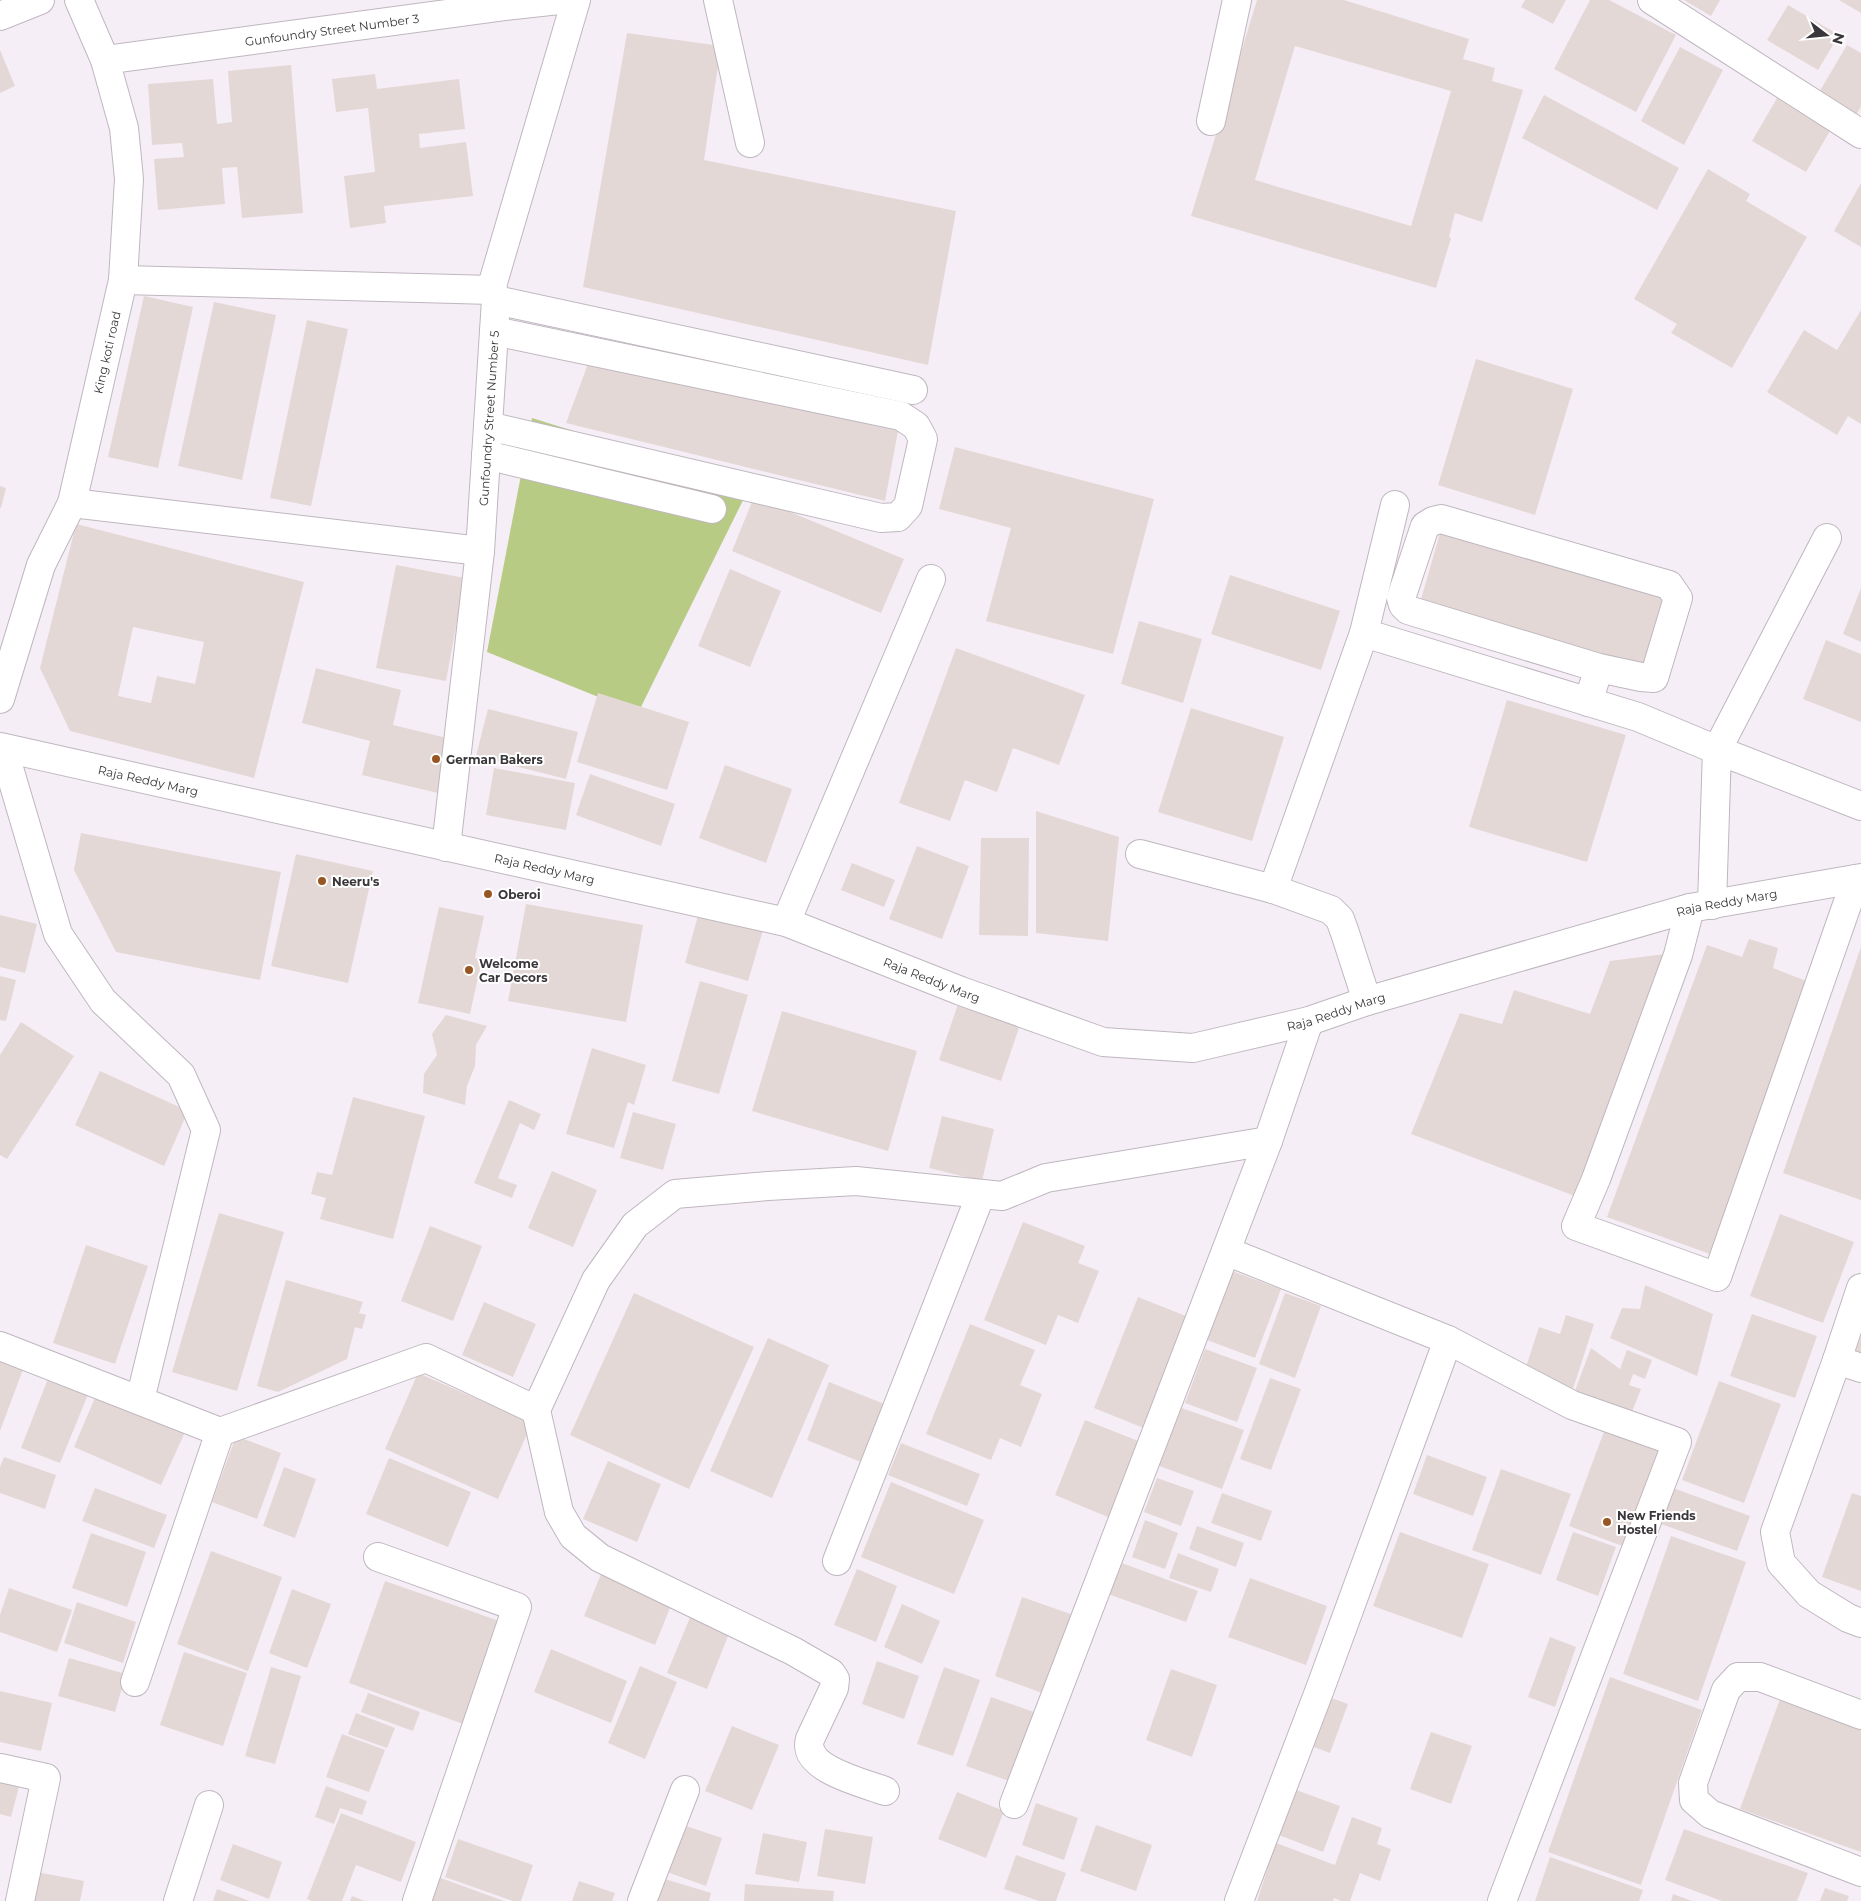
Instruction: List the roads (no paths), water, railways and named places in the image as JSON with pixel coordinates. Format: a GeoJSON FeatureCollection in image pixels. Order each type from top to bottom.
{"type":"FeatureCollection","features":[{"type":"Feature","properties":{"kind":"street"},"geometry":{"type":"LineString","coordinates":[[0,16],[40,0]]}},
{"type":"Feature","properties":{"kind":"street","name":"King koti road"},"geometry":{"type":"LineString","coordinates":[[0,698],[41,565],[72,503],[123,280],[129,179],[124,128],[105,60],[79,0]]}},
{"type":"Feature","properties":{"kind":"street","name":"Gunfoundry Street Number 3"},"geometry":{"type":"LineString","coordinates":[[105,60],[505,3],[559,0]]}},
{"type":"Feature","properties":{"kind":"street","name":"Gunfoundry Street Number 5"},"geometry":{"type":"LineString","coordinates":[[446,846],[480,551],[494,331],[494,295],[576,0]]}},
{"type":"Feature","properties":{"kind":"street"},"geometry":{"type":"LineString","coordinates":[[718,0],[750,143]]}},
{"type":"Feature","properties":{"kind":"street"},"geometry":{"type":"LineString","coordinates":[[1211,121],[1237,0]]}},
{"type":"Feature","properties":{"kind":"street"},"geometry":{"type":"LineString","coordinates":[[1652,0],[1861,134]]}},
{"type":"Feature","properties":{"kind":"street"},"geometry":{"type":"LineString","coordinates":[[123,280],[494,295],[912,390]]}},
{"type":"Feature","properties":{"kind":"street"},"geometry":{"type":"LineString","coordinates":[[488,426],[882,518],[898,517],[908,506],[923,440],[916,426],[901,416],[494,331]]}},
{"type":"Feature","properties":{"kind":"street"},"geometry":{"type":"LineString","coordinates":[[486,455],[712,510]]}},
{"type":"Feature","properties":{"kind":"street"},"geometry":{"type":"LineString","coordinates":[[72,503],[480,551]]}},
{"type":"Feature","properties":{"kind":"street"},"geometry":{"type":"LineString","coordinates":[[1272,889],[1364,633],[1395,506]]}},
{"type":"Feature","properties":{"kind":"street"},"geometry":{"type":"LineString","coordinates":[[1638,717],[1654,678],[1678,598],[1669,585],[1441,519],[1425,526],[1401,598],[1408,610],[1599,668],[1654,678]]}},
{"type":"Feature","properties":{"kind":"street"},"geometry":{"type":"LineString","coordinates":[[1827,538],[1717,750],[1701,906],[1678,955],[1596,1179],[1576,1226],[1717,1278],[1858,879]]}},
{"type":"Feature","properties":{"kind":"street"},"geometry":{"type":"LineString","coordinates":[[786,922],[930,579]]}},
{"type":"Feature","properties":{"kind":"street"},"geometry":{"type":"LineString","coordinates":[[1364,633],[1638,717],[1861,806]]}},
{"type":"Feature","properties":{"kind":"street"},"geometry":{"type":"LineString","coordinates":[[1588,702],[1599,668]]}},
{"type":"Feature","properties":{"kind":"street"},"geometry":{"type":"LineString","coordinates":[[1,748],[58,934],[103,1001],[181,1075],[206,1130],[140,1400]]}},
{"type":"Feature","properties":{"kind":"street","name":"Raja Reddy Marg"},"geometry":{"type":"LineString","coordinates":[[1,748],[786,922],[961,991],[1103,1042],[1193,1048],[1309,1021],[1367,1001],[1701,906],[1858,879]]}},
{"type":"Feature","properties":{"kind":"street"},"geometry":{"type":"LineString","coordinates":[[1140,854],[1272,889],[1331,910],[1340,919],[1367,1001]]}},
{"type":"Feature","properties":{"kind":"street"},"geometry":{"type":"LineString","coordinates":[[1014,1804],[1268,1140],[1309,1021]]}},
{"type":"Feature","properties":{"kind":"street"},"geometry":{"type":"LineString","coordinates":[[885,1791],[826,1769],[811,1755],[808,1746],[810,1739],[834,1688],[835,1679],[831,1674],[793,1651],[600,1558],[573,1536],[560,1512],[536,1410],[596,1280],[635,1225],[675,1194],[856,1181],[1002,1196],[1046,1178],[1268,1140]]}},
{"type":"Feature","properties":{"kind":"street"},"geometry":{"type":"LineString","coordinates":[[838,1561],[981,1194]]}},
{"type":"Feature","properties":{"kind":"street"},"geometry":{"type":"LineString","coordinates":[[1226,1251],[1448,1340],[1572,1405],[1677,1442],[1502,1901]]}},
{"type":"Feature","properties":{"kind":"street"},"geometry":{"type":"LineString","coordinates":[[1861,1288],[1849,1364],[1775,1532],[1781,1564],[1809,1594],[1848,1618],[1861,1623]]}},
{"type":"Feature","properties":{"kind":"street"},"geometry":{"type":"LineString","coordinates":[[1239,1901],[1320,1689],[1448,1340]]}},
{"type":"Feature","properties":{"kind":"street"},"geometry":{"type":"LineString","coordinates":[[0,1346],[220,1432],[426,1358],[536,1410]]}},
{"type":"Feature","properties":{"kind":"street"},"geometry":{"type":"LineString","coordinates":[[135,1682],[220,1432]]}},
{"type":"Feature","properties":{"kind":"street"},"geometry":{"type":"LineString","coordinates":[[378,1557],[517,1608],[418,1901]]}},
{"type":"Feature","properties":{"kind":"street"},"geometry":{"type":"LineString","coordinates":[[1861,1715],[1760,1677],[1738,1677],[1726,1690],[1692,1784],[1694,1800],[1710,1814],[1861,1872]]}},
{"type":"Feature","properties":{"kind":"street"},"geometry":{"type":"LineString","coordinates":[[0,1768],[46,1778],[20,1901]]}},
{"type":"Feature","properties":{"kind":"street"},"geometry":{"type":"LineString","coordinates":[[642,1901],[685,1790]]}},
{"type":"Feature","properties":{"kind":"street"},"geometry":{"type":"LineString","coordinates":[[178,1901],[209,1805]]}},
{"type":"Feature","properties":{"kind":"place","name":"German Bakers"},"geometry":{"type":"Point","coordinates":[436,759]}},
{"type":"Feature","properties":{"kind":"place","name":"Neeru's"},"geometry":{"type":"Point","coordinates":[322,881]}},
{"type":"Feature","properties":{"kind":"place","name":"Oberoi"},"geometry":{"type":"Point","coordinates":[488,894]}},
{"type":"Feature","properties":{"kind":"place","name":"Welcome Car Decors"},"geometry":{"type":"Point","coordinates":[469,970]}},
{"type":"Feature","properties":{"kind":"place","name":"New Friends Hostel"},"geometry":{"type":"Point","coordinates":[1607,1522]}}]}
